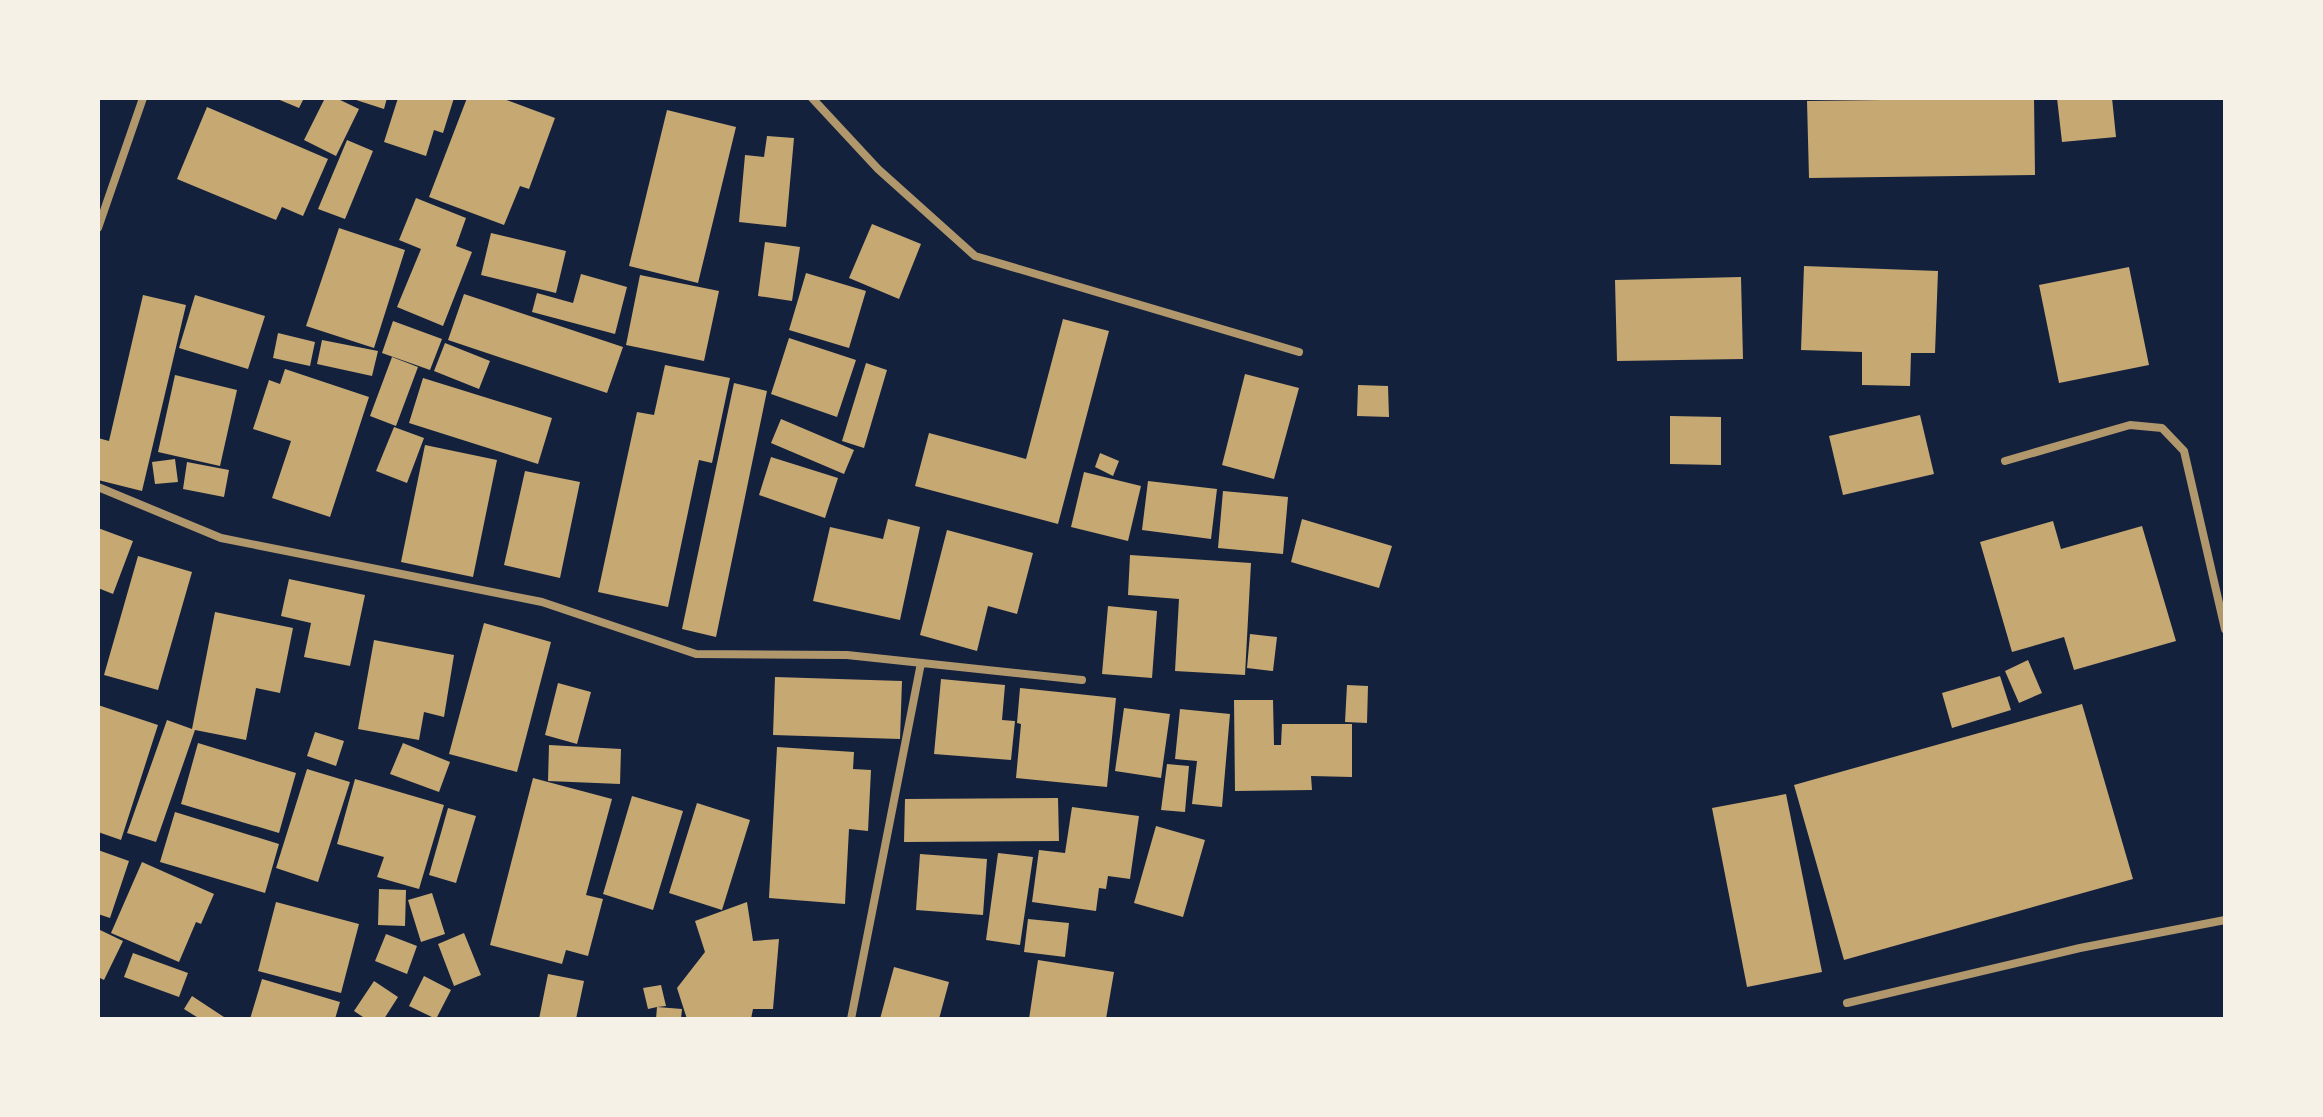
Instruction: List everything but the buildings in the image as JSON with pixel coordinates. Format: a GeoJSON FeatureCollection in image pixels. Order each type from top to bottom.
{"type":"FeatureCollection","features":[{"type":"Feature","properties":{"kind":"street"},"geometry":{"type":"LineString","coordinates":[[98,228],[143,98]]}},
{"type":"Feature","properties":{"kind":"street"},"geometry":{"type":"LineString","coordinates":[[812,98],[878,169],[975,256],[1299,352]]}},
{"type":"Feature","properties":{"kind":"street"},"geometry":{"type":"LineString","coordinates":[[2005,461],[2130,425],[2162,428],[2184,451],[2225,629]]}},
{"type":"Feature","properties":{"kind":"street"},"geometry":{"type":"LineString","coordinates":[[98,487],[221,538],[542,602],[696,654],[847,655],[1082,680]]}},
{"type":"Feature","properties":{"kind":"street"},"geometry":{"type":"LineString","coordinates":[[851,1019],[921,663]]}},
{"type":"Feature","properties":{"kind":"street"},"geometry":{"type":"LineString","coordinates":[[1847,1003],[2080,948],[2225,920]]}}]}
